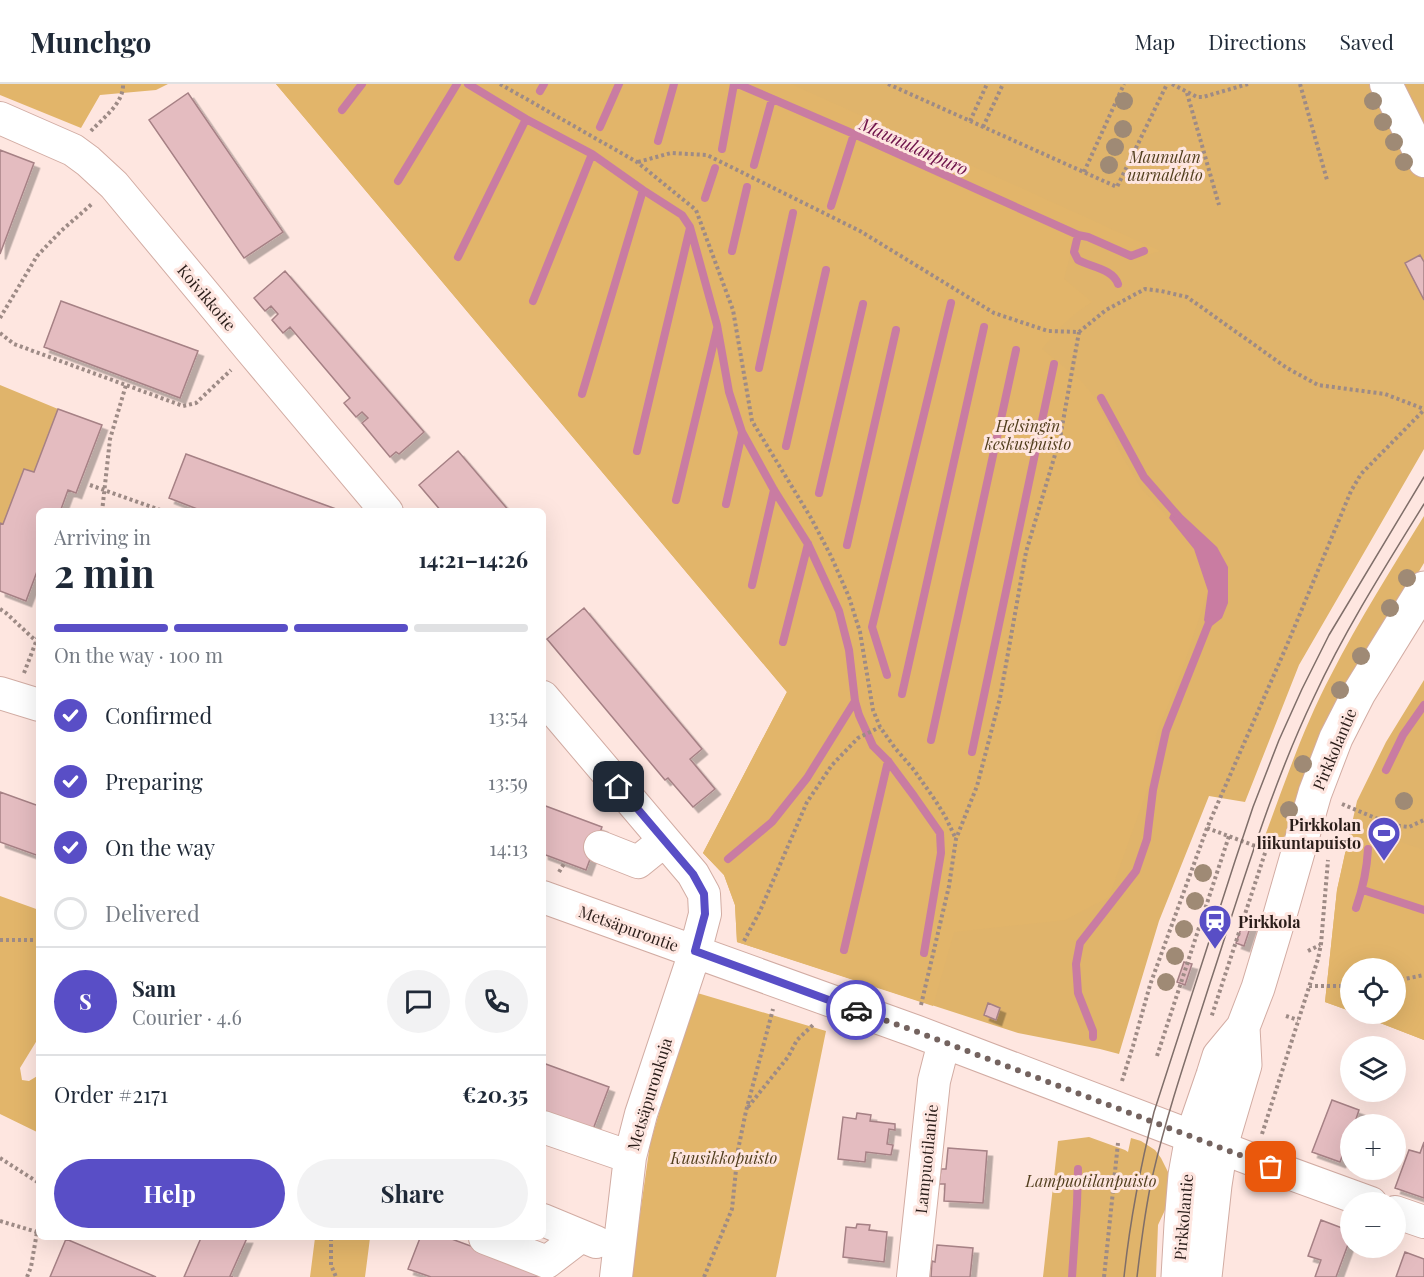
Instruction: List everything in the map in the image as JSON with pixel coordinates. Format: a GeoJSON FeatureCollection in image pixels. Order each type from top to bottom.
{"type":"FeatureCollection","features":[{"type":"Feature","properties":{"kind":"main road","name":"Pirkkolantie"},"geometry":{"type":"LineString","coordinates":[[1178,1277],[1185,1174],[1206,1141],[1245,1065],[1243,1027],[1258,988],[1308,814],[1325,765],[1359,693],[1424,588]]}},
{"type":"Feature","properties":{"kind":"main road","name":"Pirkkolantie"},"geometry":{"type":"LineString","coordinates":[[1205,1277],[1215,1185],[1206,1141]]}},
{"type":"Feature","properties":{"kind":"street"},"geometry":{"type":"LineString","coordinates":[[1386,84],[1424,161]]}},
{"type":"Feature","properties":{"kind":"street","name":"Koivikkotie"},"geometry":{"type":"LineString","coordinates":[[0,118],[73,150],[114,185],[384,508]]}},
{"type":"Feature","properties":{"kind":"street"},"geometry":{"type":"LineString","coordinates":[[12,684],[36,703]]}},
{"type":"Feature","properties":{"kind":"street"},"geometry":{"type":"LineString","coordinates":[[546,701],[693,874],[704,894],[705,914],[695,951]]}},
{"type":"Feature","properties":{"kind":"street"},"geometry":{"type":"LineString","coordinates":[[600,847],[638,862],[664,841]]}},
{"type":"Feature","properties":{"kind":"street","name":"Metsäpurontie"},"geometry":{"type":"LineString","coordinates":[[551,885],[604,920],[944,1042],[1340,1192]]}},
{"type":"Feature","properties":{"kind":"street","name":"Metsäpuronkuja"},"geometry":{"type":"LineString","coordinates":[[618,1264],[630,1157],[641,1114],[695,951]]}},
{"type":"Feature","properties":{"kind":"street","name":"Lampuotilantie"},"geometry":{"type":"LineString","coordinates":[[913,1277],[934,1081],[944,1042]]}},
{"type":"Feature","properties":{"kind":"street"},"geometry":{"type":"LineString","coordinates":[[546,1128],[630,1157]]}},
{"type":"Feature","properties":{"kind":"street"},"geometry":{"type":"LineString","coordinates":[[1406,1216],[1424,1222]]}},
{"type":"Feature","properties":{"kind":"street"},"geometry":{"type":"LineString","coordinates":[[546,1221],[581,1236],[618,1264]]}},
{"type":"Feature","properties":{"kind":"street"},"geometry":{"type":"LineString","coordinates":[[490,1240],[548,1262],[581,1236]]}},
{"type":"Feature","properties":{"kind":"path"},"geometry":{"type":"LineString","coordinates":[[73,150],[119,101],[123,84]]}},
{"type":"Feature","properties":{"kind":"path"},"geometry":{"type":"LineString","coordinates":[[500,84],[638,162],[696,210],[733,310],[752,421],[811,518],[849,597],[860,632],[873,710],[880,727],[935,800],[956,839]]}},
{"type":"Feature","properties":{"kind":"path"},"geometry":{"type":"LineString","coordinates":[[888,84],[1117,187],[1167,84]]}},
{"type":"Feature","properties":{"kind":"path"},"geometry":{"type":"LineString","coordinates":[[970,121],[987,84]]}},
{"type":"Feature","properties":{"kind":"path"},"geometry":{"type":"LineString","coordinates":[[983,127],[1003,84]]}},
{"type":"Feature","properties":{"kind":"path"},"geometry":{"type":"LineString","coordinates":[[1084,172],[1124,84]]}},
{"type":"Feature","properties":{"kind":"path"},"geometry":{"type":"LineString","coordinates":[[1172,84],[1187,93],[1203,98],[1248,84]]}},
{"type":"Feature","properties":{"kind":"path"},"geometry":{"type":"LineString","coordinates":[[1300,84],[1327,180]]}},
{"type":"Feature","properties":{"kind":"path"},"geometry":{"type":"LineString","coordinates":[[1187,93],[1219,205]]}},
{"type":"Feature","properties":{"kind":"path"},"geometry":{"type":"LineString","coordinates":[[638,162],[671,153],[707,155],[860,231],[994,313],[1048,331],[1079,332]]}},
{"type":"Feature","properties":{"kind":"path"},"geometry":{"type":"LineString","coordinates":[[0,318],[37,256],[61,231],[114,185]]}},
{"type":"Feature","properties":{"kind":"path"},"geometry":{"type":"LineString","coordinates":[[921,1007],[949,885],[956,839],[977,786],[1000,698],[1026,552],[1060,438],[1079,332],[1106,310],[1145,289],[1187,297],[1287,368],[1318,385],[1385,394],[1424,409],[1361,474],[1351,491],[1207,828],[1153,976],[1122,1080]]}},
{"type":"Feature","properties":{"kind":"path"},"geometry":{"type":"LineString","coordinates":[[0,333],[14,344],[183,406],[196,403],[251,350]]}},
{"type":"Feature","properties":{"kind":"path"},"geometry":{"type":"LineString","coordinates":[[63,362],[65,356]]}},
{"type":"Feature","properties":{"kind":"path"},"geometry":{"type":"LineString","coordinates":[[110,380],[113,374]]}},
{"type":"Feature","properties":{"kind":"path"},"geometry":{"type":"LineString","coordinates":[[102,508],[110,439],[126,385]]}},
{"type":"Feature","properties":{"kind":"path"},"geometry":{"type":"LineString","coordinates":[[156,396],[159,390]]}},
{"type":"Feature","properties":{"kind":"path"},"geometry":{"type":"LineString","coordinates":[[90,485],[155,508]]}},
{"type":"Feature","properties":{"kind":"path"},"geometry":{"type":"LineString","coordinates":[[0,609],[36,641],[12,684]]}},
{"type":"Feature","properties":{"kind":"path"},"geometry":{"type":"LineString","coordinates":[[740,948],[760,911],[807,802],[832,765],[858,738],[880,727]]}},
{"type":"Feature","properties":{"kind":"path"},"geometry":{"type":"LineString","coordinates":[[1340,814],[1346,794]]}},
{"type":"Feature","properties":{"kind":"path"},"geometry":{"type":"LineString","coordinates":[[1342,804],[1392,825],[1409,827],[1424,820]]}},
{"type":"Feature","properties":{"kind":"path"},"geometry":{"type":"LineString","coordinates":[[1207,828],[1266,850],[1209,1024]]}},
{"type":"Feature","properties":{"kind":"path"},"geometry":{"type":"LineString","coordinates":[[1157,1056],[1229,836]]}},
{"type":"Feature","properties":{"kind":"path"},"geometry":{"type":"LineString","coordinates":[[1261,1136],[1321,944],[1329,852]]}},
{"type":"Feature","properties":{"kind":"path"},"geometry":{"type":"LineString","coordinates":[[551,885],[565,862]]}},
{"type":"Feature","properties":{"kind":"path"},"geometry":{"type":"LineString","coordinates":[[0,940],[36,940]]}},
{"type":"Feature","properties":{"kind":"path"},"geometry":{"type":"LineString","coordinates":[[1308,951],[1321,944]]}},
{"type":"Feature","properties":{"kind":"path"},"geometry":{"type":"LineString","coordinates":[[1406,979],[1424,975]]}},
{"type":"Feature","properties":{"kind":"path"},"geometry":{"type":"LineString","coordinates":[[1309,986],[1340,987]]}},
{"type":"Feature","properties":{"kind":"path"},"geometry":{"type":"LineString","coordinates":[[704,1277],[732,1209],[738,1150],[746,1111],[774,1007]]}},
{"type":"Feature","properties":{"kind":"path"},"geometry":{"type":"LineString","coordinates":[[1286,1016],[1298,1020]]}},
{"type":"Feature","properties":{"kind":"path"},"geometry":{"type":"LineString","coordinates":[[746,1111],[788,1057],[797,1040],[816,1021]]}},
{"type":"Feature","properties":{"kind":"path"},"geometry":{"type":"LineString","coordinates":[[1104,1277],[1118,1143]]}},
{"type":"Feature","properties":{"kind":"path"},"geometry":{"type":"LineString","coordinates":[[0,1158],[36,1181]]}},
{"type":"Feature","properties":{"kind":"path"},"geometry":{"type":"LineString","coordinates":[[0,1221],[36,1230]]}},
{"type":"Feature","properties":{"kind":"path"},"geometry":{"type":"LineString","coordinates":[[27,1277],[36,1240]]}},
{"type":"Feature","properties":{"kind":"path"},"geometry":{"type":"LineString","coordinates":[[331,1240],[332,1265],[336,1277]]}},
{"type":"Feature","properties":{"kind":"green space"},"geometry":{"type":"Polygon","coordinates":[[[0,84],[168,84],[156,90],[100,95],[81,128],[0,95],[0,84]]]}},
{"type":"Feature","properties":{"kind":"green space","name":"Helsingin keskuspuisto"},"geometry":{"type":"Polygon","coordinates":[[[276,84],[1424,84],[1424,449],[1299,665],[1245,802],[1209,796],[1159,921],[1119,1054],[1018,1033],[737,942],[735,905],[724,875],[703,853],[787,692],[276,84]]]}},
{"type":"Feature","properties":{"kind":"green space","name":"Helsingin keskuspuisto"},"geometry":{"type":"Polygon","coordinates":[[[276,84],[791,84],[1160,251],[1138,258],[1076,232],[1064,279],[1092,302],[1065,323],[1042,349],[1081,381],[1096,399],[1119,451],[1141,488],[1194,549],[1208,591],[1184,664],[1156,735],[1155,768],[1109,897],[1065,920],[954,932],[933,1006],[737,942],[735,905],[724,875],[703,853],[787,692],[276,84]]]}},
{"type":"Feature","properties":{"kind":"green space"},"geometry":{"type":"Polygon","coordinates":[[[0,385],[58,409],[34,472],[24,469],[3,524],[0,523],[0,385]]]}},
{"type":"Feature","properties":{"kind":"green space"},"geometry":{"type":"Polygon","coordinates":[[[1424,516],[1424,563],[1348,689],[1286,847],[1263,841],[1294,757],[1321,695],[1364,614],[1424,516]]]}},
{"type":"Feature","properties":{"kind":"green space","name":"Pirkkolan liikuntapuisto"},"geometry":{"type":"Polygon","coordinates":[[[1424,680],[1424,1040],[1383,1024],[1406,1024],[1406,958],[1340,958],[1340,1007],[1325,1002],[1337,890],[1357,801],[1386,742],[1424,680]]]}},
{"type":"Feature","properties":{"kind":"green space"},"geometry":{"type":"Polygon","coordinates":[[[1349,835],[1386,837],[1424,850],[1424,1040],[1383,1024],[1406,1024],[1406,958],[1340,958],[1340,1007],[1325,1002],[1337,890],[1349,835]]]}},
{"type":"Feature","properties":{"kind":"green space"},"geometry":{"type":"Polygon","coordinates":[[[0,896],[36,909],[36,1042],[20,1068],[22,1080],[29,1081],[36,1077],[36,1132],[0,1114],[0,896]]]}},
{"type":"Feature","properties":{"kind":"green space","name":"Kuusikkopuisto"},"geometry":{"type":"Polygon","coordinates":[[[694,992],[826,1031],[776,1277],[631,1277],[650,1144],[694,992]]]}},
{"type":"Feature","properties":{"kind":"green space","name":"Lampuotilanpuisto"},"geometry":{"type":"Polygon","coordinates":[[[1089,1137],[1128,1152],[1131,1138],[1141,1141],[1155,1150],[1171,1178],[1172,1195],[1158,1225],[1156,1277],[1043,1277],[1058,1141],[1089,1137]]]}},
{"type":"Feature","properties":{"kind":"green space"},"geometry":{"type":"Polygon","coordinates":[[[315,1240],[370,1240],[365,1277],[310,1277],[315,1240]]]}},
{"type":"Feature","properties":{"kind":"shaded area"},"geometry":{"type":"Polygon","coordinates":[[[1174,507],[1217,547],[1228,567],[1228,603],[1222,618],[1208,629],[1204,620],[1208,591],[1194,549],[1169,518],[1174,507]]]}},
{"type":"Feature","properties":{"kind":"building"},"geometry":{"type":"Polygon","coordinates":[[[188,93],[283,232],[244,258],[149,120],[188,93]]]}},
{"type":"Feature","properties":{"kind":"building"},"geometry":{"type":"Polygon","coordinates":[[[0,150],[34,163],[0,254],[0,150]]]}},
{"type":"Feature","properties":{"kind":"building"},"geometry":{"type":"Polygon","coordinates":[[[1420,255],[1424,262],[1424,300],[1405,263],[1420,255]]]}},
{"type":"Feature","properties":{"kind":"building"},"geometry":{"type":"Polygon","coordinates":[[[285,271],[424,432],[399,454],[396,452],[390,457],[362,423],[368,418],[362,412],[356,417],[344,403],[350,398],[290,327],[283,333],[272,320],[278,314],[271,306],[265,311],[254,298],[285,271]]]}},
{"type":"Feature","properties":{"kind":"building"},"geometry":{"type":"Polygon","coordinates":[[[61,301],[198,351],[180,398],[44,347],[61,301]]]}},
{"type":"Feature","properties":{"kind":"building"},"geometry":{"type":"Polygon","coordinates":[[[58,409],[102,425],[76,493],[68,490],[61,508],[36,508],[36,574],[26,601],[0,591],[0,523],[3,524],[24,469],[34,472],[58,409]]]}},
{"type":"Feature","properties":{"kind":"building"},"geometry":{"type":"Polygon","coordinates":[[[458,451],[507,508],[439,508],[419,485],[458,451]]]}},
{"type":"Feature","properties":{"kind":"building"},"geometry":{"type":"Polygon","coordinates":[[[186,454],[333,508],[195,508],[169,498],[186,454]]]}},
{"type":"Feature","properties":{"kind":"building"},"geometry":{"type":"Polygon","coordinates":[[[584,608],[702,749],[690,759],[715,789],[693,807],[668,778],[665,780],[547,639],[584,608]]]}},
{"type":"Feature","properties":{"kind":"building"},"geometry":{"type":"Polygon","coordinates":[[[0,792],[36,805],[36,855],[0,842],[0,792]]]}},
{"type":"Feature","properties":{"kind":"building"},"geometry":{"type":"Polygon","coordinates":[[[546,806],[602,827],[586,870],[546,855],[546,806]]]}},
{"type":"Feature","properties":{"kind":"building"},"geometry":{"type":"Polygon","coordinates":[[[1243,923],[1251,925],[1244,946],[1236,943],[1243,923]]]}},
{"type":"Feature","properties":{"kind":"building"},"geometry":{"type":"Polygon","coordinates":[[[1184,962],[1192,964],[1185,985],[1177,982],[1184,962]]]}},
{"type":"Feature","properties":{"kind":"building"},"geometry":{"type":"Polygon","coordinates":[[[988,1003],[1000,1008],[996,1020],[984,1015],[988,1003]]]}},
{"type":"Feature","properties":{"kind":"building"},"geometry":{"type":"Polygon","coordinates":[[[546,1064],[609,1087],[592,1132],[546,1115],[546,1064]]]}},
{"type":"Feature","properties":{"kind":"building"},"geometry":{"type":"Polygon","coordinates":[[[1332,1100],[1359,1110],[1358,1114],[1340,1114],[1340,1162],[1312,1152],[1332,1100]]]}},
{"type":"Feature","properties":{"kind":"building"},"geometry":{"type":"Polygon","coordinates":[[[857,1113],[871,1115],[870,1121],[895,1124],[895,1130],[889,1129],[887,1144],[893,1145],[891,1155],[866,1152],[865,1162],[838,1159],[843,1117],[856,1119],[857,1113]]]}},
{"type":"Feature","properties":{"kind":"building"},"geometry":{"type":"Polygon","coordinates":[[[1424,1142],[1424,1198],[1395,1188],[1398,1180],[1406,1180],[1406,1158],[1409,1150],[1420,1153],[1424,1142]]]}},
{"type":"Feature","properties":{"kind":"building"},"geometry":{"type":"Polygon","coordinates":[[[948,1148],[987,1151],[983,1203],[944,1201],[945,1184],[939,1184],[941,1169],[946,1169],[948,1148]]]}},
{"type":"Feature","properties":{"kind":"building"},"geometry":{"type":"Polygon","coordinates":[[[1321,1220],[1340,1227],[1340,1258],[1343,1258],[1336,1277],[1315,1277],[1321,1260],[1308,1256],[1321,1220]]]}},
{"type":"Feature","properties":{"kind":"building"},"geometry":{"type":"Polygon","coordinates":[[[857,1224],[870,1225],[869,1230],[887,1232],[884,1262],[843,1257],[846,1227],[856,1228],[857,1224]]]}},
{"type":"Feature","properties":{"kind":"building"},"geometry":{"type":"Polygon","coordinates":[[[66,1240],[68,1240],[156,1277],[50,1277],[66,1240]]]}},
{"type":"Feature","properties":{"kind":"building"},"geometry":{"type":"Polygon","coordinates":[[[200,1240],[246,1240],[230,1276],[233,1277],[184,1277],[200,1240]]]}},
{"type":"Feature","properties":{"kind":"building"},"geometry":{"type":"Polygon","coordinates":[[[419,1240],[454,1240],[555,1277],[431,1277],[408,1269],[419,1240]]]}},
{"type":"Feature","properties":{"kind":"building"},"geometry":{"type":"Polygon","coordinates":[[[937,1245],[973,1248],[970,1277],[931,1277],[932,1261],[935,1262],[937,1245]]]}},
{"type":"Feature","properties":{"kind":"building"},"geometry":{"type":"Polygon","coordinates":[[[1406,1252],[1424,1259],[1424,1277],[1396,1277],[1403,1258],[1406,1258],[1406,1252]]]}},
{"type":"Feature","properties":{"kind":"waterway"},"geometry":{"type":"LineString","coordinates":[[342,110],[362,84]]}},
{"type":"Feature","properties":{"kind":"waterway"},"geometry":{"type":"LineString","coordinates":[[398,181],[457,84]]}},
{"type":"Feature","properties":{"kind":"waterway"},"geometry":{"type":"LineString","coordinates":[[468,84],[526,119],[592,154],[682,215],[690,227],[717,325],[729,392],[742,432],[774,490],[808,544],[839,611],[849,650],[855,701],[873,746],[888,761],[940,833],[941,853],[924,953]]}},
{"type":"Feature","properties":{"kind":"waterway"},"geometry":{"type":"LineString","coordinates":[[540,91],[544,84]]}},
{"type":"Feature","properties":{"kind":"waterway"},"geometry":{"type":"LineString","coordinates":[[600,127],[619,84]]}},
{"type":"Feature","properties":{"kind":"waterway"},"geometry":{"type":"LineString","coordinates":[[658,141],[674,84]]}},
{"type":"Feature","properties":{"kind":"waterway"},"geometry":{"type":"LineString","coordinates":[[722,149],[734,84]]}},
{"type":"Feature","properties":{"kind":"waterway","name":"Maunulanpuro"},"geometry":{"type":"LineString","coordinates":[[738,84],[1078,235],[1088,237],[1131,256],[1144,251]]}},
{"type":"Feature","properties":{"kind":"waterway"},"geometry":{"type":"LineString","coordinates":[[754,165],[772,99]]}},
{"type":"Feature","properties":{"kind":"waterway"},"geometry":{"type":"LineString","coordinates":[[458,257],[526,119]]}},
{"type":"Feature","properties":{"kind":"waterway"},"geometry":{"type":"LineString","coordinates":[[831,206],[854,134]]}},
{"type":"Feature","properties":{"kind":"waterway"},"geometry":{"type":"LineString","coordinates":[[533,301],[592,154]]}},
{"type":"Feature","properties":{"kind":"waterway"},"geometry":{"type":"LineString","coordinates":[[705,198],[715,168]]}},
{"type":"Feature","properties":{"kind":"waterway"},"geometry":{"type":"LineString","coordinates":[[732,251],[747,187]]}},
{"type":"Feature","properties":{"kind":"waterway"},"geometry":{"type":"LineString","coordinates":[[582,394],[643,190]]}},
{"type":"Feature","properties":{"kind":"waterway"},"geometry":{"type":"LineString","coordinates":[[759,368],[793,213]]}},
{"type":"Feature","properties":{"kind":"waterway"},"geometry":{"type":"LineString","coordinates":[[637,451],[690,228]]}},
{"type":"Feature","properties":{"kind":"waterway"},"geometry":{"type":"LineString","coordinates":[[1078,235],[1074,252],[1078,260],[1107,272],[1118,284]]}},
{"type":"Feature","properties":{"kind":"waterway"},"geometry":{"type":"LineString","coordinates":[[786,446],[826,270]]}},
{"type":"Feature","properties":{"kind":"waterway"},"geometry":{"type":"LineString","coordinates":[[887,675],[872,627],[951,303]]}},
{"type":"Feature","properties":{"kind":"waterway"},"geometry":{"type":"LineString","coordinates":[[819,493],[863,304]]}},
{"type":"Feature","properties":{"kind":"waterway"},"geometry":{"type":"LineString","coordinates":[[902,694],[984,327]]}},
{"type":"Feature","properties":{"kind":"waterway"},"geometry":{"type":"LineString","coordinates":[[676,500],[717,329]]}},
{"type":"Feature","properties":{"kind":"waterway"},"geometry":{"type":"LineString","coordinates":[[847,545],[896,330]]}},
{"type":"Feature","properties":{"kind":"waterway"},"geometry":{"type":"LineString","coordinates":[[931,740],[1016,350]]}},
{"type":"Feature","properties":{"kind":"waterway"},"geometry":{"type":"LineString","coordinates":[[972,752],[1054,364]]}},
{"type":"Feature","properties":{"kind":"waterway"},"geometry":{"type":"LineString","coordinates":[[1101,398],[1144,477],[1178,516]]}},
{"type":"Feature","properties":{"kind":"waterway"},"geometry":{"type":"LineString","coordinates":[[726,504],[742,433]]}},
{"type":"Feature","properties":{"kind":"waterway"},"geometry":{"type":"LineString","coordinates":[[752,585],[774,490]]}},
{"type":"Feature","properties":{"kind":"waterway"},"geometry":{"type":"LineString","coordinates":[[783,642],[808,544]]}},
{"type":"Feature","properties":{"kind":"waterway"},"geometry":{"type":"LineString","coordinates":[[1093,1037],[1093,1031],[1078,993],[1076,964],[1080,943],[1136,871],[1147,839],[1153,790],[1166,731],[1210,620]]}},
{"type":"Feature","properties":{"kind":"waterway"},"geometry":{"type":"LineString","coordinates":[[728,859],[772,822],[807,778],[855,701]]}},
{"type":"Feature","properties":{"kind":"waterway"},"geometry":{"type":"LineString","coordinates":[[1386,770],[1403,735],[1424,705]]}},
{"type":"Feature","properties":{"kind":"waterway"},"geometry":{"type":"LineString","coordinates":[[844,950],[888,761]]}},
{"type":"Feature","properties":{"kind":"waterway"},"geometry":{"type":"LineString","coordinates":[[1356,908],[1364,879],[1368,849]]}},
{"type":"Feature","properties":{"kind":"waterway"},"geometry":{"type":"LineString","coordinates":[[1363,890],[1424,910]]}},
{"type":"Feature","properties":{"kind":"waterway"},"geometry":{"type":"LineString","coordinates":[[1072,1277],[1078,1169]]}},
{"type":"Feature","properties":{"kind":"tram line"},"geometry":{"type":"LineString","coordinates":[[1124,1277],[1136,1194],[1154,1112],[1253,807],[1279,740],[1329,635],[1424,477]]}},
{"type":"Feature","properties":{"kind":"tram line"},"geometry":{"type":"LineString","coordinates":[[1137,1277],[1148,1200],[1165,1126],[1270,802],[1298,732],[1326,672],[1366,599],[1424,504]]}},
{"type":"Feature","properties":{"kind":"way so far"},"geometry":{"type":"LineString","coordinates":[[856,1010],[1221,1146],[1271,1167]]}},
{"type":"Feature","properties":{"kind":"place","name":"Pirkkolan liikuntapuisto"},"geometry":{"type":"Point","coordinates":[1384,862]}},
{"type":"Feature","properties":{"kind":"place","name":"Pirkkola"},"geometry":{"type":"Point","coordinates":[1215,950]}},
{"type":"Feature","properties":{"kind":"route"},"geometry":{"type":"LineString","coordinates":[[619,787],[693,874],[704,894],[705,914],[695,951],[856,1010]]}},
{"type":"Feature","properties":{"kind":"park label","name":"Maunulan uurnalehto"},"geometry":{"type":"Point","coordinates":[1165,165]}}]}
